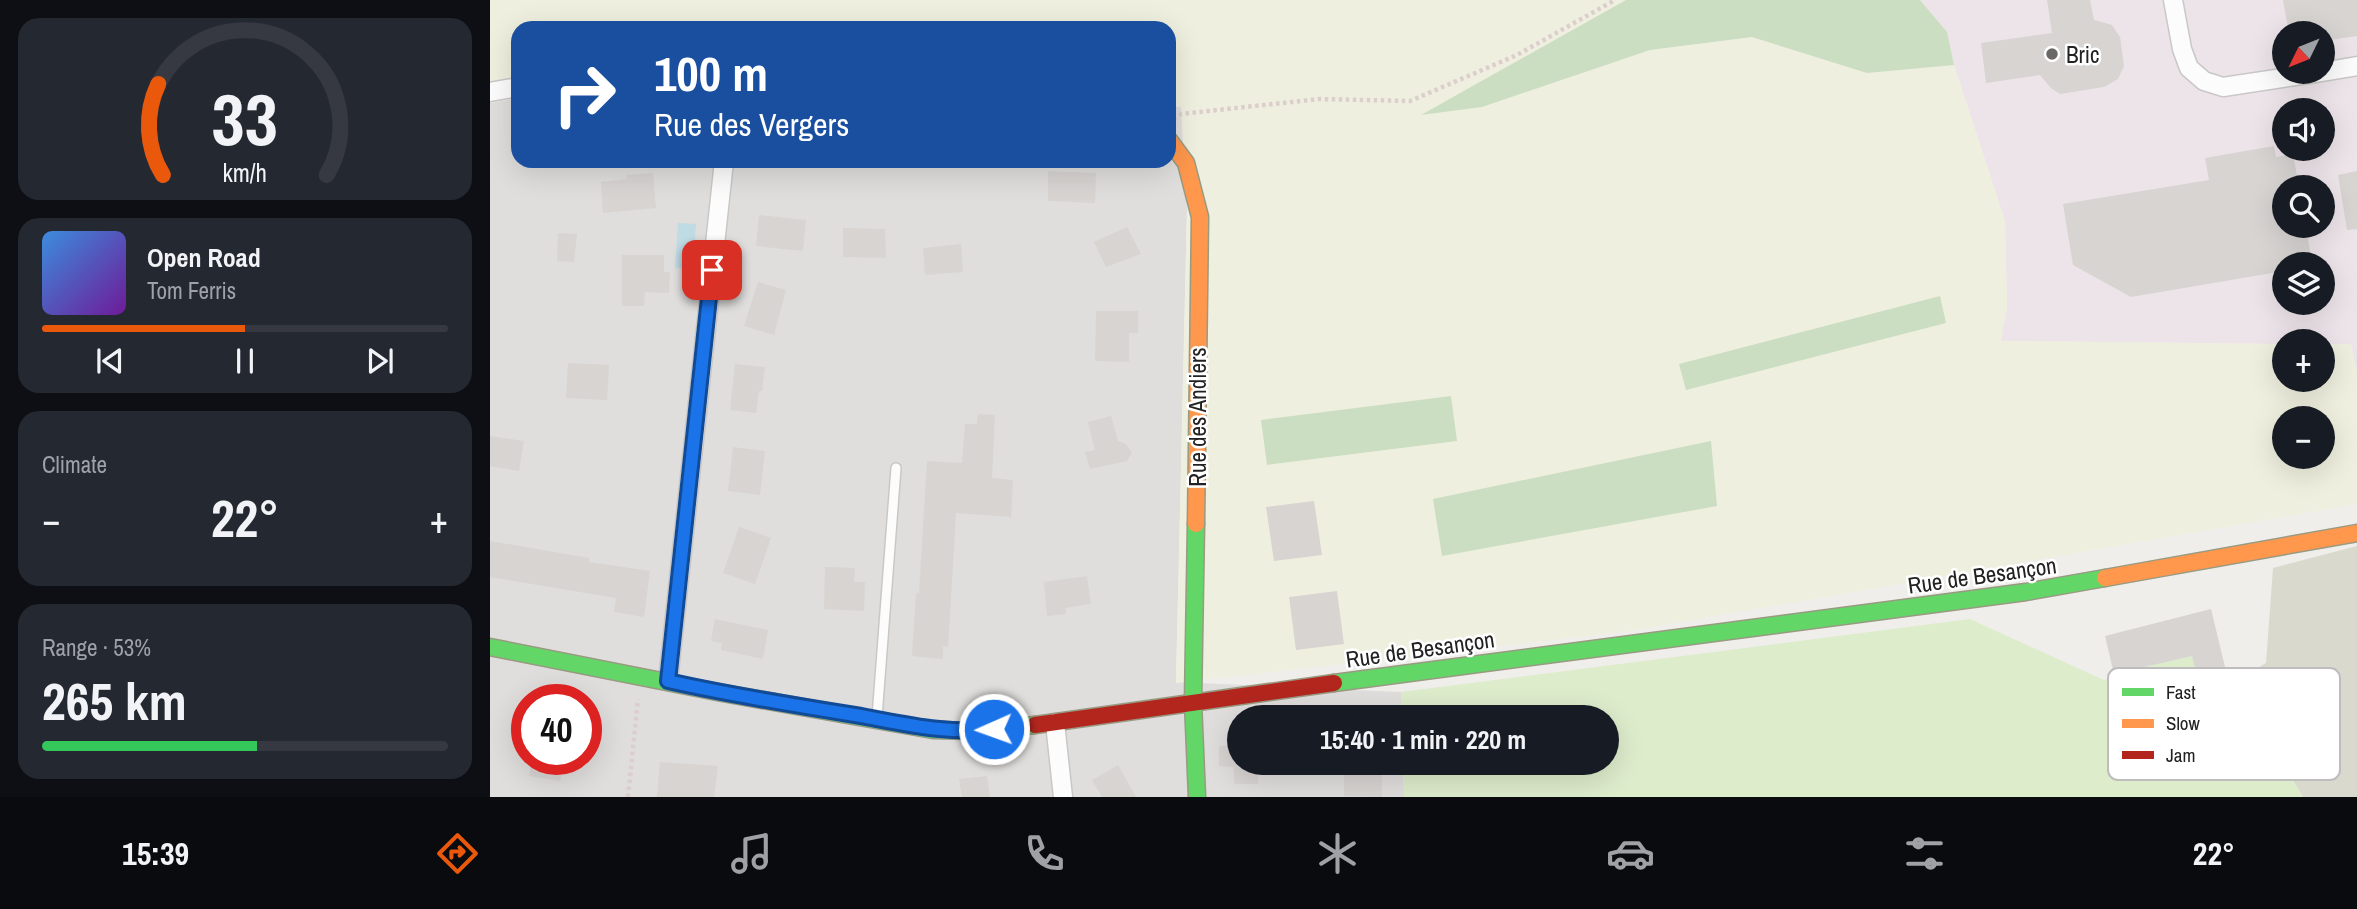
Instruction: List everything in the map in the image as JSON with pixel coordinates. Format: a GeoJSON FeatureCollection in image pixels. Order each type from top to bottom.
{"type":"FeatureCollection","features":[{"type":"Feature","properties":{"kind":"street"},"geometry":{"type":"LineString","coordinates":[[2173,0],[2182,49],[2189,68],[2204,81],[2223,87],[2272,80]]}},
{"type":"Feature","properties":{"kind":"street"},"geometry":{"type":"LineString","coordinates":[[2335,70],[2357,66]]}},
{"type":"Feature","properties":{"kind":"street"},"geometry":{"type":"LineString","coordinates":[[490,92],[511,88]]}},
{"type":"Feature","properties":{"kind":"street","name":"Rue des Andiers"},"geometry":{"type":"LineString","coordinates":[[1176,149],[1186,163],[1200,217],[1194,702],[1197,797]]}},
{"type":"Feature","properties":{"kind":"street"},"geometry":{"type":"LineString","coordinates":[[668,681],[723,168]]}},
{"type":"Feature","properties":{"kind":"street","name":"Rue de Besançon"},"geometry":{"type":"LineString","coordinates":[[490,647],[717,692],[933,730],[976,731],[1055,723],[1194,702],[2026,593],[2357,533]]}},
{"type":"Feature","properties":{"kind":"street"},"geometry":{"type":"LineString","coordinates":[[1055,723],[1063,797]]}},
{"type":"Feature","properties":{"kind":"lane"},"geometry":{"type":"LineString","coordinates":[[877,719],[896,468]]}},
{"type":"Feature","properties":{"kind":"path"},"geometry":{"type":"LineString","coordinates":[[1176,117],[1181,114],[1319,99],[1410,101],[1517,55],[1615,0]]}},
{"type":"Feature","properties":{"kind":"path"},"geometry":{"type":"LineString","coordinates":[[628,797],[638,697],[643,677]]}},
{"type":"Feature","properties":{"kind":"shaded area"},"geometry":{"type":"Polygon","coordinates":[[[1920,0],[2357,0],[2357,373],[2351,344],[2335,344],[2335,329],[2272,329],[2272,344],[2000,341],[2007,307],[2005,221],[1954,65],[1947,32],[1920,0]]]}},
{"type":"Feature","properties":{"kind":"shaded area"},"geometry":{"type":"Polygon","coordinates":[[[511,99],[511,168],[1176,168],[1176,106],[1181,107],[1187,209],[1176,682],[1401,692],[1401,705],[1227,705],[1227,775],[1403,775],[1404,797],[490,797],[490,103],[511,99]]]}},
{"type":"Feature","properties":{"kind":"shaded area"},"geometry":{"type":"Polygon","coordinates":[[[2357,546],[2357,797],[2303,797],[2293,780],[2340,780],[2340,668],[2258,668],[2266,663],[2273,568],[2357,546]]]}},
{"type":"Feature","properties":{"kind":"green space"},"geometry":{"type":"Polygon","coordinates":[[[490,0],[1626,0],[1423,114],[1482,107],[1650,50],[1752,37],[1867,73],[1954,65],[2005,221],[2007,307],[2001,341],[2272,344],[2272,392],[2335,392],[2335,344],[2351,344],[2357,373],[2357,504],[1630,631],[1176,683],[1187,209],[1181,107],[1176,107],[1176,21],[511,21],[511,99],[490,103],[490,0]]]}},
{"type":"Feature","properties":{"kind":"green space"},"geometry":{"type":"Polygon","coordinates":[[[1626,0],[1920,0],[1947,32],[1954,65],[1867,73],[1752,37],[1650,50],[1482,107],[1421,115],[1626,0]]]}},
{"type":"Feature","properties":{"kind":"green space"},"geometry":{"type":"Polygon","coordinates":[[[1940,296],[1946,323],[1686,390],[1679,364],[1940,296]]]}},
{"type":"Feature","properties":{"kind":"green space"},"geometry":{"type":"Polygon","coordinates":[[[1451,396],[1457,441],[1267,465],[1261,420],[1451,396]]]}},
{"type":"Feature","properties":{"kind":"green space"},"geometry":{"type":"Polygon","coordinates":[[[1711,441],[1717,506],[1442,556],[1433,499],[1711,441]]]}},
{"type":"Feature","properties":{"kind":"green space"},"geometry":{"type":"Polygon","coordinates":[[[1970,619],[2104,680],[2108,679],[2108,780],[2293,780],[2303,797],[1404,797],[1403,775],[1619,775],[1619,705],[1401,705],[1401,692],[1970,619]]]}},
{"type":"Feature","properties":{"kind":"green space"},"geometry":{"type":"Polygon","coordinates":[[[2192,656],[2195,668],[2143,668],[2192,656]]]}},
{"type":"Feature","properties":{"kind":"water"},"geometry":{"type":"Polygon","coordinates":[[[678,223],[696,224],[693,269],[675,268],[678,223]]]}},
{"type":"Feature","properties":{"kind":"building","name":"Bric"},"geometry":{"type":"Polygon","coordinates":[[[2047,0],[2090,0],[2094,20],[2112,25],[2120,37],[2124,66],[2118,79],[2104,87],[2060,94],[2040,75],[1986,83],[1981,43],[2052,33],[2047,0]]]}},
{"type":"Feature","properties":{"kind":"building"},"geometry":{"type":"Polygon","coordinates":[[[2283,0],[2357,0],[2357,36],[2335,39],[2335,21],[2287,21],[2283,0]]]}},
{"type":"Feature","properties":{"kind":"building"},"geometry":{"type":"Polygon","coordinates":[[[2272,146],[2272,161],[2294,161],[2297,175],[2272,175],[2272,238],[2308,238],[2310,252],[2272,252],[2272,273],[2131,297],[2073,265],[2063,204],[2209,180],[2205,158],[2272,146]]]}},
{"type":"Feature","properties":{"kind":"building"},"geometry":{"type":"Polygon","coordinates":[[[1048,171],[1096,173],[1095,203],[1048,201],[1048,171]]]}},
{"type":"Feature","properties":{"kind":"building"},"geometry":{"type":"Polygon","coordinates":[[[2357,171],[2357,229],[2347,230],[2338,175],[2357,171]]]}},
{"type":"Feature","properties":{"kind":"building"},"geometry":{"type":"Polygon","coordinates":[[[653,173],[656,208],[603,213],[601,182],[627,179],[626,175],[653,173]]]}},
{"type":"Feature","properties":{"kind":"building"},"geometry":{"type":"Polygon","coordinates":[[[759,215],[806,220],[803,251],[756,246],[759,215]]]}},
{"type":"Feature","properties":{"kind":"building"},"geometry":{"type":"Polygon","coordinates":[[[1127,227],[1141,254],[1106,267],[1094,242],[1127,227]]]}},
{"type":"Feature","properties":{"kind":"building"},"geometry":{"type":"Polygon","coordinates":[[[843,228],[885,229],[886,258],[843,257],[843,228]]]}},
{"type":"Feature","properties":{"kind":"building"},"geometry":{"type":"Polygon","coordinates":[[[558,233],[577,234],[574,262],[557,261],[558,233]]]}},
{"type":"Feature","properties":{"kind":"building"},"geometry":{"type":"Polygon","coordinates":[[[961,244],[963,272],[925,275],[923,248],[961,244]]]}},
{"type":"Feature","properties":{"kind":"building"},"geometry":{"type":"Polygon","coordinates":[[[622,255],[664,255],[664,272],[670,272],[669,293],[645,292],[644,306],[622,306],[622,255]]]}},
{"type":"Feature","properties":{"kind":"building"},"geometry":{"type":"Polygon","coordinates":[[[758,282],[786,290],[774,335],[744,326],[758,282]]]}},
{"type":"Feature","properties":{"kind":"building"},"geometry":{"type":"Polygon","coordinates":[[[1096,311],[1138,311],[1138,333],[1129,333],[1129,362],[1095,361],[1096,311]]]}},
{"type":"Feature","properties":{"kind":"building"},"geometry":{"type":"Polygon","coordinates":[[[568,363],[609,365],[607,400],[566,398],[568,363]]]}},
{"type":"Feature","properties":{"kind":"building"},"geometry":{"type":"Polygon","coordinates":[[[735,364],[765,367],[756,413],[730,410],[735,364]]]}},
{"type":"Feature","properties":{"kind":"building"},"geometry":{"type":"Polygon","coordinates":[[[978,414],[995,415],[992,478],[1013,480],[1011,517],[956,513],[948,647],[943,646],[943,659],[912,656],[916,593],[919,593],[927,461],[962,463],[965,424],[977,424],[978,414]]]}},
{"type":"Feature","properties":{"kind":"building"},"geometry":{"type":"Polygon","coordinates":[[[1111,416],[1118,441],[1126,444],[1132,453],[1127,461],[1090,469],[1085,452],[1095,450],[1088,422],[1111,416]]]}},
{"type":"Feature","properties":{"kind":"building"},"geometry":{"type":"Polygon","coordinates":[[[490,436],[524,441],[519,471],[490,466],[490,436]]]}},
{"type":"Feature","properties":{"kind":"building"},"geometry":{"type":"Polygon","coordinates":[[[733,447],[765,451],[760,495],[728,491],[733,447]]]}},
{"type":"Feature","properties":{"kind":"building"},"geometry":{"type":"Polygon","coordinates":[[[1314,501],[1322,555],[1274,561],[1266,507],[1314,501]]]}},
{"type":"Feature","properties":{"kind":"building"},"geometry":{"type":"Polygon","coordinates":[[[739,527],[771,538],[755,584],[723,573],[739,527]]]}},
{"type":"Feature","properties":{"kind":"building"},"geometry":{"type":"Polygon","coordinates":[[[490,541],[589,558],[589,562],[650,571],[644,617],[614,612],[616,598],[490,577],[490,541]]]}},
{"type":"Feature","properties":{"kind":"building"},"geometry":{"type":"Polygon","coordinates":[[[825,567],[855,568],[854,582],[865,582],[864,611],[824,609],[825,567]]]}},
{"type":"Feature","properties":{"kind":"building"},"geometry":{"type":"Polygon","coordinates":[[[1087,576],[1091,604],[1065,608],[1066,614],[1047,616],[1044,582],[1087,576]]]}},
{"type":"Feature","properties":{"kind":"building"},"geometry":{"type":"Polygon","coordinates":[[[1337,591],[1344,644],[1296,650],[1289,597],[1337,591]]]}},
{"type":"Feature","properties":{"kind":"building"},"geometry":{"type":"Polygon","coordinates":[[[2211,609],[2225,667],[2195,668],[2192,656],[2140,668],[2113,668],[2105,636],[2211,609]]]}},
{"type":"Feature","properties":{"kind":"building"},"geometry":{"type":"Polygon","coordinates":[[[715,619],[768,630],[763,659],[721,650],[722,643],[711,641],[715,619]]]}},
{"type":"Feature","properties":{"kind":"building"},"geometry":{"type":"Polygon","coordinates":[[[1219,746],[1227,746],[1227,767],[1219,766],[1219,746]]]}},
{"type":"Feature","properties":{"kind":"building"},"geometry":{"type":"Polygon","coordinates":[[[660,762],[718,766],[714,797],[657,797],[660,762]]]}},
{"type":"Feature","properties":{"kind":"building"},"geometry":{"type":"Polygon","coordinates":[[[1118,765],[1136,797],[1102,797],[1092,780],[1118,765]]]}},
{"type":"Feature","properties":{"kind":"building"},"geometry":{"type":"Polygon","coordinates":[[[529,775],[561,775],[560,781],[529,775]]]}},
{"type":"Feature","properties":{"kind":"building"},"geometry":{"type":"Polygon","coordinates":[[[1234,775],[1258,775],[1258,784],[1234,784],[1234,775]]]}},
{"type":"Feature","properties":{"kind":"building"},"geometry":{"type":"Polygon","coordinates":[[[1344,775],[1382,775],[1382,797],[1344,796],[1344,775]]]}},
{"type":"Feature","properties":{"kind":"building"},"geometry":{"type":"Polygon","coordinates":[[[987,776],[990,797],[962,797],[959,779],[987,776]]]}},
{"type":"Feature","properties":{"kind":"traffic: fast"},"geometry":{"type":"LineString","coordinates":[[1196,524],[1193,702],[1197,797]]}},
{"type":"Feature","properties":{"kind":"traffic: fast"},"geometry":{"type":"LineString","coordinates":[[1334,683],[2026,592],[2105,578]]}},
{"type":"Feature","properties":{"kind":"traffic: fast"},"geometry":{"type":"LineString","coordinates":[[490,647],[717,692],[933,730],[976,731],[1035,725]]}},
{"type":"Feature","properties":{"kind":"traffic: slow"},"geometry":{"type":"LineString","coordinates":[[1176,149],[1186,163],[1200,217],[1196,524]]}},
{"type":"Feature","properties":{"kind":"traffic: slow"},"geometry":{"type":"LineString","coordinates":[[2105,578],[2357,533]]}},
{"type":"Feature","properties":{"kind":"traffic: jam"},"geometry":{"type":"LineString","coordinates":[[1035,725],[1334,683]]}},
{"type":"Feature","properties":{"kind":"place","name":"Bric"},"geometry":{"type":"Point","coordinates":[2052,54]}},
{"type":"Feature","properties":{"kind":"route"},"geometry":{"type":"LineString","coordinates":[[712,270],[668,681],[933,730],[994,729]]}}]}
